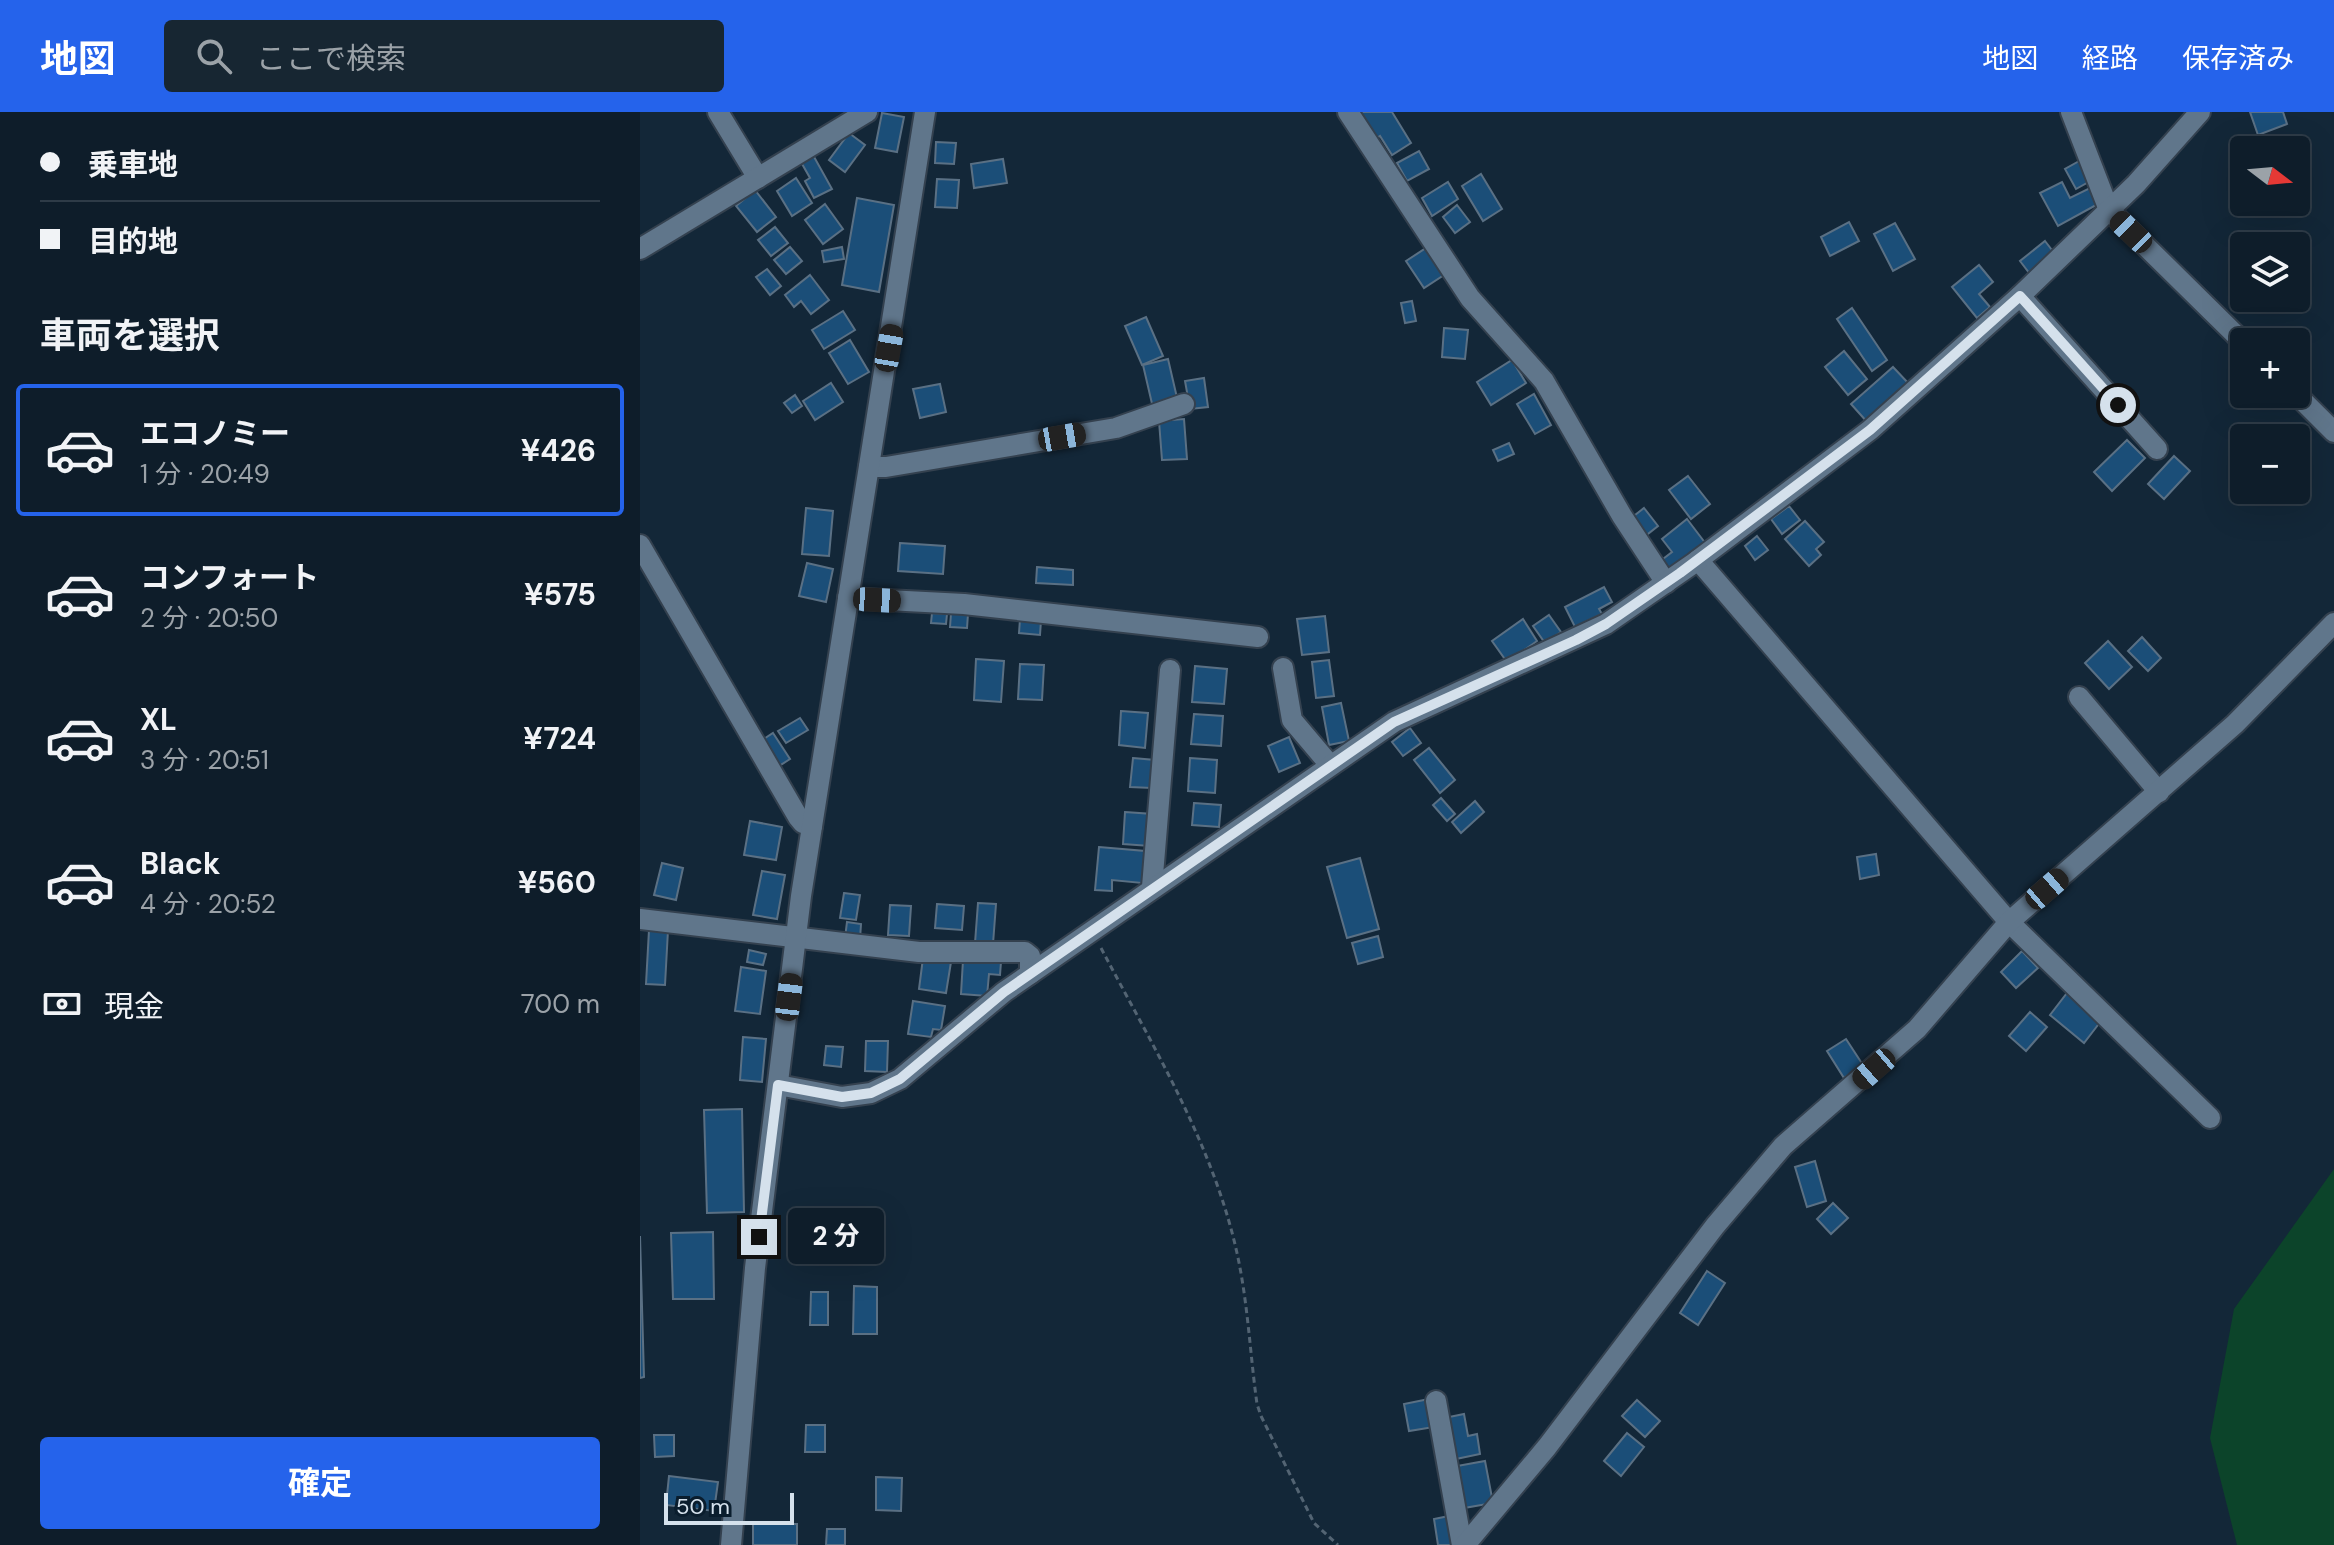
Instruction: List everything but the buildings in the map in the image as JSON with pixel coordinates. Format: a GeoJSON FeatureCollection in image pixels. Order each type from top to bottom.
{"type":"FeatureCollection","features":[{"type":"Feature","properties":{"kind":"street"},"geometry":{"type":"LineString","coordinates":[[718,112],[758,178]]}},
{"type":"Feature","properties":{"kind":"street"},"geometry":{"type":"LineString","coordinates":[[640,249],[867,112]]}},
{"type":"Feature","properties":{"kind":"street"},"geometry":{"type":"LineString","coordinates":[[731,1545],[755,1268],[796,938],[925,112]]}},
{"type":"Feature","properties":{"kind":"street"},"geometry":{"type":"LineString","coordinates":[[1348,112],[1470,298],[1544,381],[1622,516],[1666,583]]}},
{"type":"Feature","properties":{"kind":"street"},"geometry":{"type":"LineString","coordinates":[[2071,112],[2109,210],[2230,329]]}},
{"type":"Feature","properties":{"kind":"street"},"geometry":{"type":"LineString","coordinates":[[778,1085],[842,1097],[871,1093],[900,1079],[1030,974],[1394,722],[1606,624],[1666,583],[1870,430],[2020,296],[2109,210],[2200,112]]}},
{"type":"Feature","properties":{"kind":"street"},"geometry":{"type":"LineString","coordinates":[[2020,296],[2157,449]]}},
{"type":"Feature","properties":{"kind":"street"},"geometry":{"type":"LineString","coordinates":[[869,467],[886,467],[1116,428],[1184,404]]}},
{"type":"Feature","properties":{"kind":"street"},"geometry":{"type":"LineString","coordinates":[[2310,408],[2334,432]]}},
{"type":"Feature","properties":{"kind":"street"},"geometry":{"type":"LineString","coordinates":[[640,545],[798,817],[812,826]]}},
{"type":"Feature","properties":{"kind":"street"},"geometry":{"type":"LineString","coordinates":[[1698,560],[2009,922],[2210,1118]]}},
{"type":"Feature","properties":{"kind":"street"},"geometry":{"type":"LineString","coordinates":[[848,598],[964,604],[1258,637]]}},
{"type":"Feature","properties":{"kind":"street"},"geometry":{"type":"LineString","coordinates":[[1464,1545],[1547,1447],[1739,1195],[1802,1128],[1917,1029],[2009,922],[2246,713],[2334,623]]}},
{"type":"Feature","properties":{"kind":"street"},"geometry":{"type":"LineString","coordinates":[[1283,668],[1292,720],[1330,765]]}},
{"type":"Feature","properties":{"kind":"street"},"geometry":{"type":"LineString","coordinates":[[1152,887],[1170,670]]}},
{"type":"Feature","properties":{"kind":"street"},"geometry":{"type":"LineString","coordinates":[[2079,697],[2159,792]]}},
{"type":"Feature","properties":{"kind":"street"},"geometry":{"type":"LineString","coordinates":[[640,919],[919,952],[1025,952],[1030,956],[1030,974]]}},
{"type":"Feature","properties":{"kind":"street"},"geometry":{"type":"LineString","coordinates":[[1436,1401],[1464,1545]]}},
{"type":"Feature","properties":{"kind":"path"},"geometry":{"type":"LineString","coordinates":[[1091,930],[1192,1122],[1224,1206],[1239,1264],[1261,1416],[1314,1523],[1338,1545]]}},
{"type":"Feature","properties":{"kind":"green space"},"geometry":{"type":"Polygon","coordinates":[[[2334,1169],[2334,1545],[2237,1545],[2210,1438],[2234,1309],[2334,1169]]]}},
{"type":"Feature","properties":{"kind":"route"},"geometry":{"type":"LineString","coordinates":[[759,1237],[778,1085],[842,1097],[871,1093],[900,1079],[1004,992],[1394,722],[1576,640],[1606,624],[1680,573],[1870,430],[2020,296],[2118,405]]}}]}
